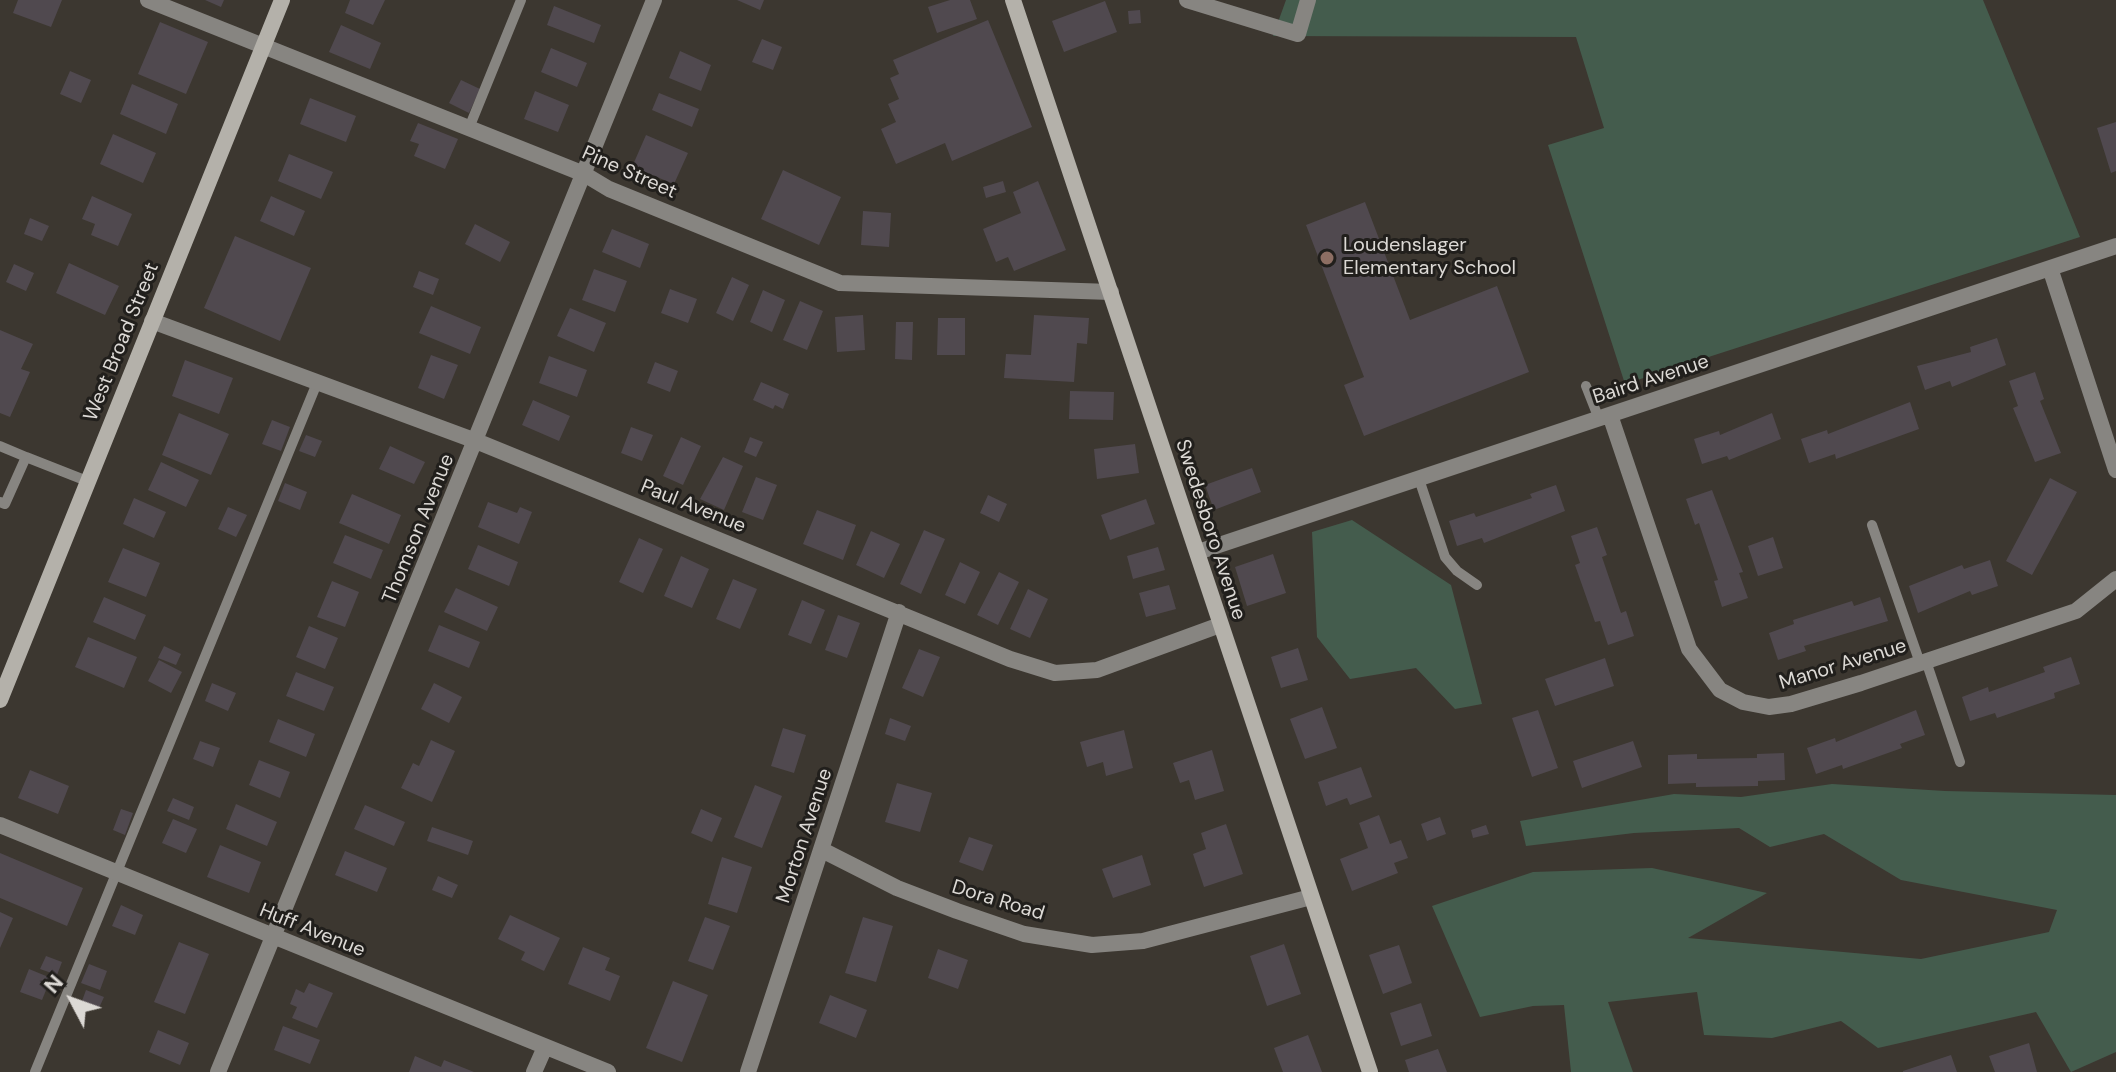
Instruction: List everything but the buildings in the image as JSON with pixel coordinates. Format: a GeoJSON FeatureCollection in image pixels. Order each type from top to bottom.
{"type":"FeatureCollection","features":[{"type":"Feature","properties":{"kind":"street","name":"Pine Street"},"geometry":{"type":"LineString","coordinates":[[148,0],[584,174],[609,189],[840,283],[1111,292]]}},
{"type":"Feature","properties":{"kind":"street","name":"West Broad Street"},"geometry":{"type":"LineString","coordinates":[[0,700],[282,0]]}},
{"type":"Feature","properties":{"kind":"street","name":"Thomson Avenue"},"geometry":{"type":"LineString","coordinates":[[218,1072],[654,0]]}},
{"type":"Feature","properties":{"kind":"street","name":"Swedesboro Avenue"},"geometry":{"type":"LineString","coordinates":[[1013,0],[1370,1072]]}},
{"type":"Feature","properties":{"kind":"street"},"geometry":{"type":"LineString","coordinates":[[1187,0],[1298,34],[1308,0]]}},
{"type":"Feature","properties":{"kind":"street","name":"Baird Avenue"},"geometry":{"type":"LineString","coordinates":[[1198,552],[2116,246]]}},
{"type":"Feature","properties":{"kind":"street"},"geometry":{"type":"LineString","coordinates":[[2050,268],[2116,470]]}},
{"type":"Feature","properties":{"kind":"street","name":"Paul Avenue"},"geometry":{"type":"LineString","coordinates":[[152,321],[476,441],[1010,659],[1055,673],[1097,670],[1220,625]]}},
{"type":"Feature","properties":{"kind":"street","name":"Manor Avenue"},"geometry":{"type":"LineString","coordinates":[[1604,417],[1689,649],[1720,690],[1743,702],[1780,706],[1923,662],[2076,611],[2116,579]]}},
{"type":"Feature","properties":{"kind":"street","name":"Morton Avenue"},"geometry":{"type":"LineString","coordinates":[[748,1072],[899,612]]}},
{"type":"Feature","properties":{"kind":"street","name":"Huff Avenue"},"geometry":{"type":"LineString","coordinates":[[0,825],[608,1072]]}},
{"type":"Feature","properties":{"kind":"street","name":"Dora Road"},"geometry":{"type":"LineString","coordinates":[[822,850],[897,888],[957,911],[1024,934],[1092,945],[1168,935],[1311,897]]}},
{"type":"Feature","properties":{"kind":"street"},"geometry":{"type":"LineString","coordinates":[[534,1072],[545,1047]]}},
{"type":"Feature","properties":{"kind":"lane"},"geometry":{"type":"LineString","coordinates":[[469,128],[521,0]]}},
{"type":"Feature","properties":{"kind":"lane"},"geometry":{"type":"LineString","coordinates":[[35,1072],[317,383]]}},
{"type":"Feature","properties":{"kind":"lane"},"geometry":{"type":"LineString","coordinates":[[1586,386],[1604,417]]}},
{"type":"Feature","properties":{"kind":"lane"},"geometry":{"type":"LineString","coordinates":[[0,446],[87,481]]}},
{"type":"Feature","properties":{"kind":"lane"},"geometry":{"type":"LineString","coordinates":[[0,502],[5,504],[26,457]]}},
{"type":"Feature","properties":{"kind":"lane"},"geometry":{"type":"LineString","coordinates":[[1419,479],[1445,557],[1457,571],[1477,585]]}},
{"type":"Feature","properties":{"kind":"lane"},"geometry":{"type":"LineString","coordinates":[[1872,525],[1960,762]]}},
{"type":"Feature","properties":{"kind":"green space"},"geometry":{"type":"Polygon","coordinates":[[[1286,0],[1983,0],[2080,237],[1625,384],[1548,145],[1604,128],[1576,37],[1273,36],[1286,0]]]}},
{"type":"Feature","properties":{"kind":"green space"},"geometry":{"type":"Polygon","coordinates":[[[1352,520],[1451,585],[1482,704],[1455,709],[1416,668],[1350,679],[1317,637],[1312,532],[1352,520]]]}},
{"type":"Feature","properties":{"kind":"green space"},"geometry":{"type":"Polygon","coordinates":[[[1832,784],[1945,791],[2116,795],[2116,1052],[2071,1072],[2036,1012],[1878,1048],[1841,1021],[1772,1038],[1704,1035],[1697,992],[1608,1002],[1633,1072],[1571,1072],[1564,1005],[1533,1006],[1480,1017],[1432,906],[1533,872],[1652,868],[1767,893],[1688,938],[1921,959],[2049,932],[2057,910],[1901,880],[1824,834],[1770,847],[1739,828],[1634,833],[1526,846],[1520,821],[1674,794],[1741,797],[1832,784]]]}},
{"type":"Feature","properties":{"kind":"place","name":"Loudenslager Elementary School"},"geometry":{"type":"Point","coordinates":[1327,258]}}]}
